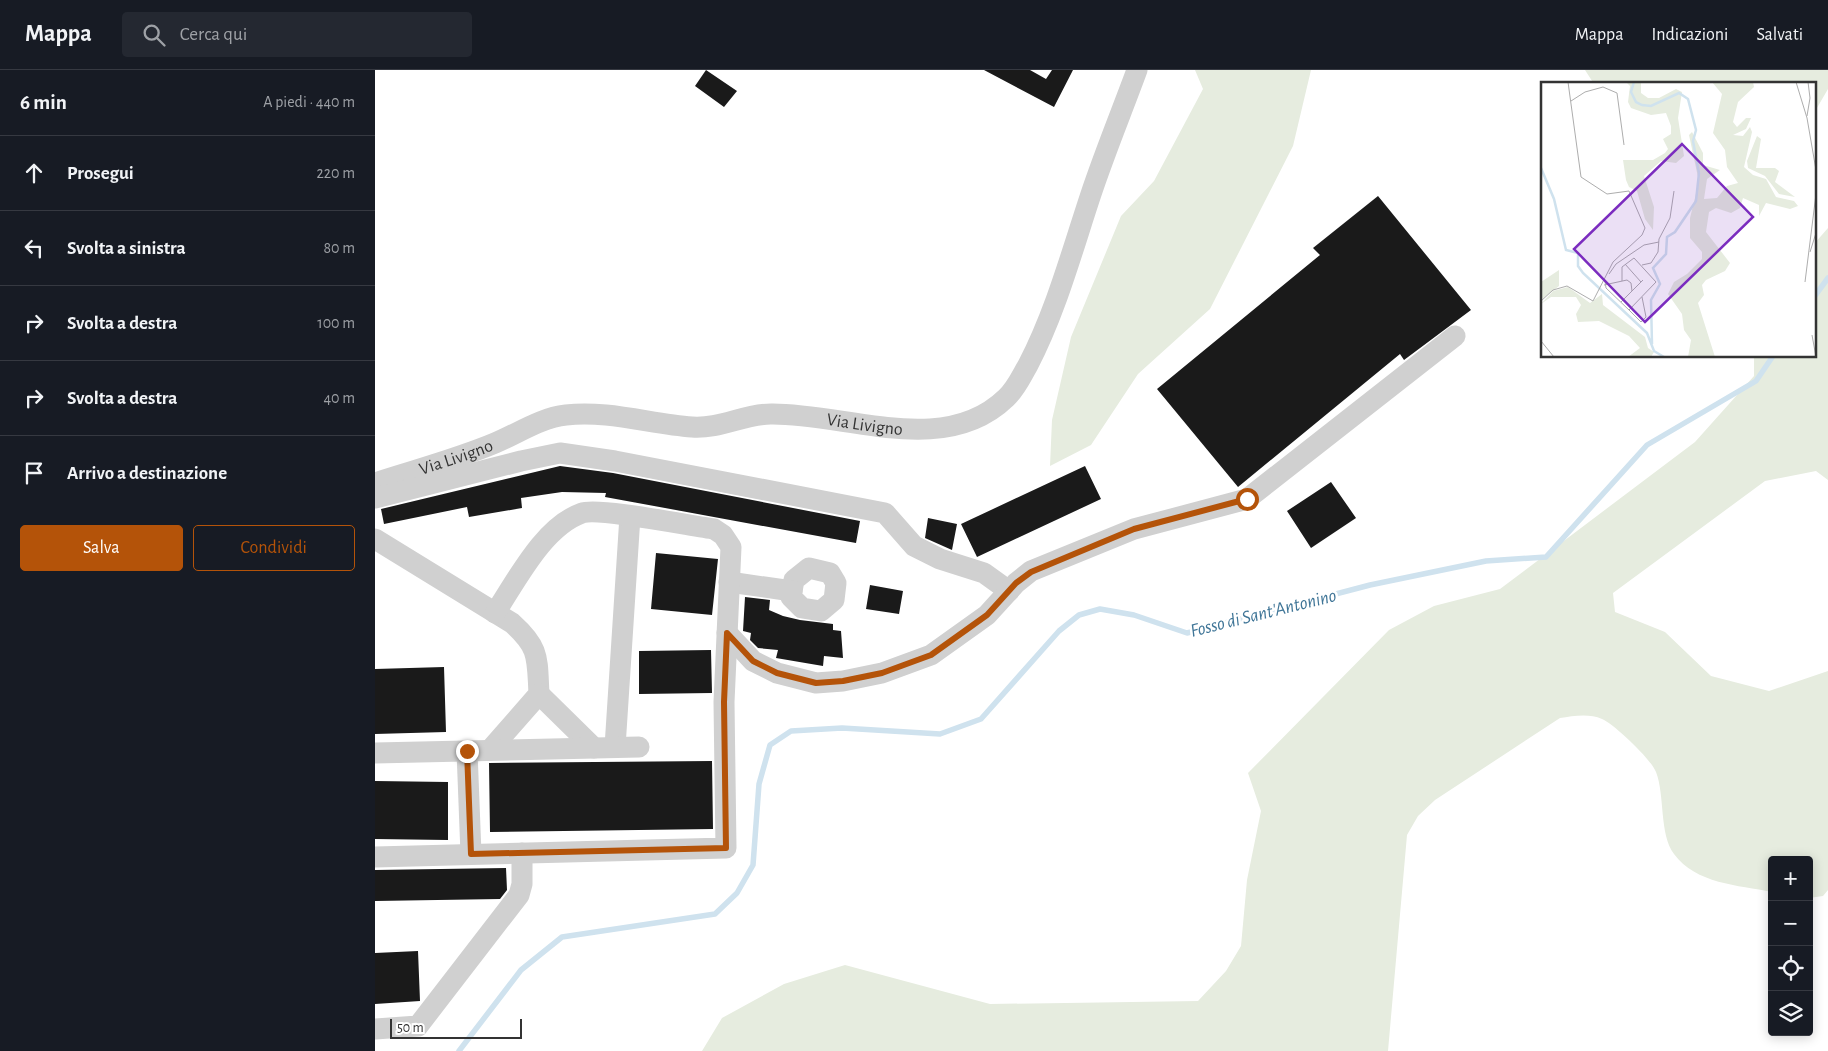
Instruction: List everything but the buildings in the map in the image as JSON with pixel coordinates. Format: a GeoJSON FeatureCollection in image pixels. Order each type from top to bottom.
{"type":"FeatureCollection","features":[{"type":"Feature","properties":{"kind":"street","name":"Via Livigno"},"geometry":{"type":"LineString","coordinates":[[375,483],[495,444],[547,419],[567,415],[589,415],[694,428],[718,426],[752,416],[796,414],[914,430],[961,425],[977,418],[1005,399],[1016,386],[1045,333],[1098,174],[1137,70]]}},
{"type":"Feature","properties":{"kind":"street"},"geometry":{"type":"LineString","coordinates":[[727,633],[753,661],[777,673],[816,683],[843,681],[882,673],[931,655],[987,615],[1009,591],[1031,572],[1134,529],[1247,499],[1455,336]]}},
{"type":"Feature","properties":{"kind":"street"},"geometry":{"type":"LineString","coordinates":[[375,498],[521,461],[561,453],[615,461],[885,513],[914,546],[941,560],[984,572],[1009,591]]}},
{"type":"Feature","properties":{"kind":"street"},"geometry":{"type":"LineString","coordinates":[[375,857],[726,848],[724,702],[731,547],[723,535],[714,529],[630,516],[591,511],[583,512],[569,519],[539,547],[495,612]]}},
{"type":"Feature","properties":{"kind":"street"},"geometry":{"type":"LineString","coordinates":[[615,747],[630,516]]}},
{"type":"Feature","properties":{"kind":"street"},"geometry":{"type":"LineString","coordinates":[[375,539],[512,623],[531,641],[537,656],[539,694],[594,748]]}},
{"type":"Feature","properties":{"kind":"street"},"geometry":{"type":"LineString","coordinates":[[729,582],[792,591]]}},
{"type":"Feature","properties":{"kind":"street"},"geometry":{"type":"LineString","coordinates":[[490,750],[539,694]]}},
{"type":"Feature","properties":{"kind":"street"},"geometry":{"type":"LineString","coordinates":[[375,753],[639,747]]}},
{"type":"Feature","properties":{"kind":"street"},"geometry":{"type":"LineString","coordinates":[[467,751],[471,854]]}},
{"type":"Feature","properties":{"kind":"street"},"geometry":{"type":"LineString","coordinates":[[375,1029],[418,1026],[519,895],[522,884],[522,853]]}},
{"type":"Feature","properties":{"kind":"shaded area"},"geometry":{"type":"Polygon","coordinates":[[[1195,70],[1311,70],[1293,146],[1210,309],[1138,374],[1091,445],[1050,466],[1052,420],[1071,337],[1121,216],[1154,181],[1203,89],[1195,70]]]}},
{"type":"Feature","properties":{"kind":"shaded area"},"geometry":{"type":"Polygon","coordinates":[[[1585,70],[1828,70],[1828,89],[1815,111],[1815,82],[1593,82],[1585,70]]]}},
{"type":"Feature","properties":{"kind":"shaded area"},"geometry":{"type":"Polygon","coordinates":[[[1828,228],[1828,480],[1816,471],[1765,481],[1613,593],[1615,612],[1665,632],[1711,676],[1769,691],[1828,671],[1828,890],[1823,896],[1813,897],[1813,856],[1768,856],[1768,891],[1719,882],[1694,872],[1683,864],[1669,846],[1664,825],[1659,781],[1653,766],[1640,751],[1608,722],[1597,717],[1570,716],[1560,718],[1435,800],[1418,816],[1407,835],[1388,1051],[702,1051],[722,1018],[784,984],[845,965],[990,1004],[1198,1001],[1226,971],[1241,946],[1247,880],[1261,811],[1248,773],[1389,630],[1434,606],[1500,589],[1695,442],[1754,376],[1754,358],[1815,358],[1815,243],[1828,228]]]}},
{"type":"Feature","properties":{"kind":"waterway","name":"Fosso di Sant'Antonino"},"geometry":{"type":"LineString","coordinates":[[1815,296],[1828,278]]}},
{"type":"Feature","properties":{"kind":"waterway","name":"Fosso di Sant'Antonino"},"geometry":{"type":"LineString","coordinates":[[459,1051],[521,970],[562,937],[715,914],[737,893],[753,865],[759,784],[770,745],[791,731],[842,728],[940,734],[981,719],[1059,631],[1079,615],[1100,609],[1134,615],[1187,633],[1370,585],[1486,561],[1546,557],[1647,445],[1756,381],[1772,358]]}},
{"type":"Feature","properties":{"kind":"route"},"geometry":{"type":"LineString","coordinates":[[467,751],[471,854],[726,848],[724,702],[727,633],[753,661],[777,673],[816,683],[843,681],[882,673],[931,655],[987,615],[1016,583],[1031,572],[1134,529],[1247,499]]}}]}
